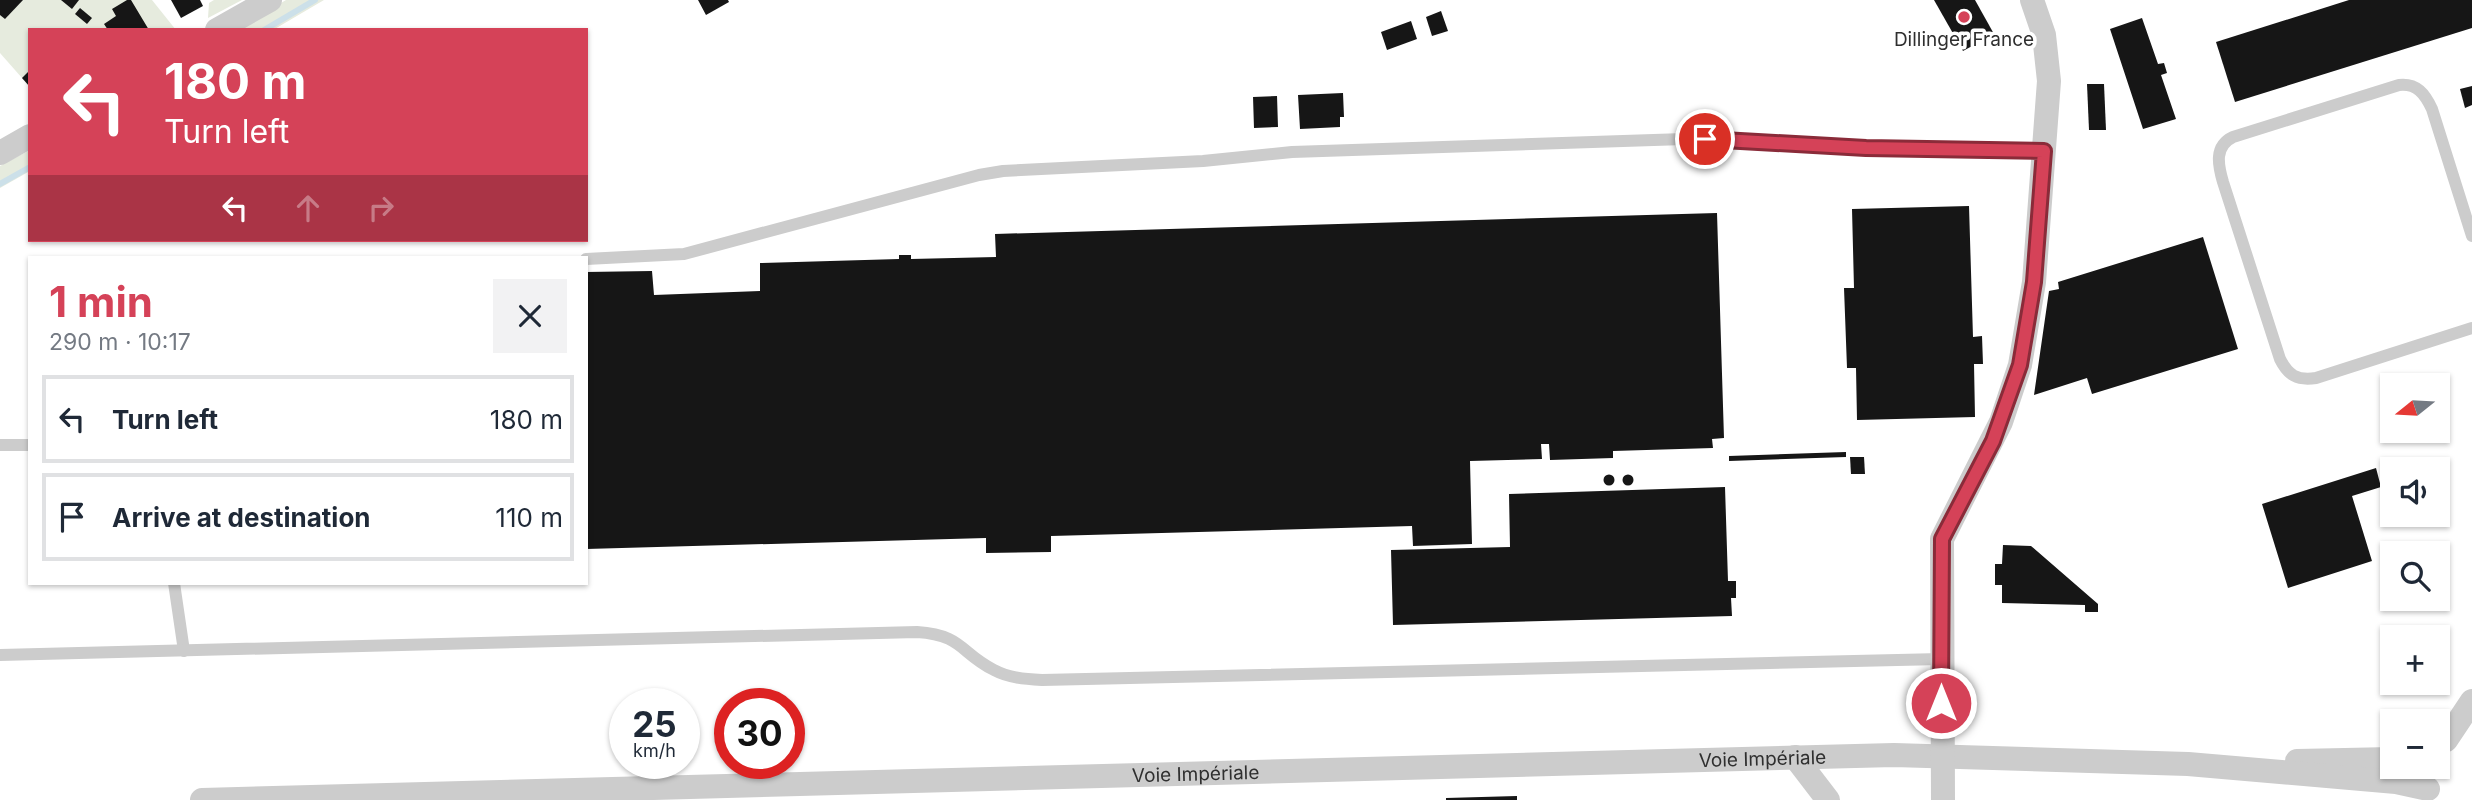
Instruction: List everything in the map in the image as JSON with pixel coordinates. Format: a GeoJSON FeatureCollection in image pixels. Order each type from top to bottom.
{"type":"FeatureCollection","features":[{"type":"Feature","properties":{"kind":"street"},"geometry":{"type":"LineString","coordinates":[[221,28],[270,0]]}},
{"type":"Feature","properties":{"kind":"street"},"geometry":{"type":"LineString","coordinates":[[1943,800],[1942,539],[1993,441],[2020,365],[2034,282],[2049,68],[2044,35],[2032,0]]}},
{"type":"Feature","properties":{"kind":"street"},"geometry":{"type":"LineString","coordinates":[[0,153],[28,137]]}},
{"type":"Feature","properties":{"kind":"street"},"geometry":{"type":"LineString","coordinates":[[2450,731],[2472,701]]}},
{"type":"Feature","properties":{"kind":"street"},"geometry":{"type":"LineString","coordinates":[[2450,739],[2472,738]]}},
{"type":"Feature","properties":{"kind":"street","name":"Voie Impériale"},"geometry":{"type":"LineString","coordinates":[[202,800],[1942,755],[2188,764],[2430,785]]}},
{"type":"Feature","properties":{"kind":"street"},"geometry":{"type":"LineString","coordinates":[[1795,757],[1828,800]]}},
{"type":"Feature","properties":{"kind":"street","name":"Voie Impériale"},"geometry":{"type":"LineString","coordinates":[[2188,764],[2380,759]]}},
{"type":"Feature","properties":{"kind":"lane"},"geometry":{"type":"LineString","coordinates":[[2472,236],[2432,109],[2422,92],[2409,84],[2233,137],[2223,144],[2220,150],[2219,163],[2223,182],[2280,359],[2290,375],[2297,379],[2316,378],[2472,328]]}},
{"type":"Feature","properties":{"kind":"lane"},"geometry":{"type":"LineString","coordinates":[[588,259],[684,254],[979,175],[1003,171],[1203,161],[1292,152],[1684,139],[1866,148],[2044,151]]}},
{"type":"Feature","properties":{"kind":"lane"},"geometry":{"type":"LineString","coordinates":[[0,445],[28,445]]}},
{"type":"Feature","properties":{"kind":"lane"},"geometry":{"type":"LineString","coordinates":[[174,585],[184,651]]}},
{"type":"Feature","properties":{"kind":"lane"},"geometry":{"type":"LineString","coordinates":[[0,655],[917,632],[956,641],[982,663],[1007,676],[1042,680],[1941,659]]}},
{"type":"Feature","properties":{"kind":"shaded area"},"geometry":{"type":"Polygon","coordinates":[[[0,0],[152,0],[174,28],[28,28],[28,85],[0,53],[0,0]]]}},
{"type":"Feature","properties":{"kind":"shaded area"},"geometry":{"type":"Polygon","coordinates":[[[214,0],[242,0],[208,18],[209,3],[214,0]]]}},
{"type":"Feature","properties":{"kind":"shaded area"},"geometry":{"type":"Polygon","coordinates":[[[286,0],[324,0],[276,28],[239,28],[286,0]]]}},
{"type":"Feature","properties":{"kind":"shaded area"},"geometry":{"type":"Polygon","coordinates":[[[28,151],[28,172],[0,188],[0,166],[28,151]]]}},
{"type":"Feature","properties":{"kind":"building"},"geometry":{"type":"Polygon","coordinates":[[[0,0],[23,0],[5,19],[0,15],[0,0]]]}},
{"type":"Feature","properties":{"kind":"building"},"geometry":{"type":"Polygon","coordinates":[[[61,0],[79,0],[72,9],[61,0]]]}},
{"type":"Feature","properties":{"kind":"building"},"geometry":{"type":"Polygon","coordinates":[[[131,0],[148,28],[107,28],[104,24],[116,16],[112,9],[131,0]]]}},
{"type":"Feature","properties":{"kind":"building"},"geometry":{"type":"Polygon","coordinates":[[[171,0],[200,0],[203,6],[181,18],[171,0]]]}},
{"type":"Feature","properties":{"kind":"building"},"geometry":{"type":"Polygon","coordinates":[[[698,0],[728,0],[729,2],[706,15],[698,0]]]}},
{"type":"Feature","properties":{"kind":"building","name":"Dillinger France"},"geometry":{"type":"Polygon","coordinates":[[[1934,0],[1975,0],[1994,34],[1963,51],[1934,0]]]}},
{"type":"Feature","properties":{"kind":"building"},"geometry":{"type":"Polygon","coordinates":[[[2349,0],[2472,0],[2472,28],[2235,102],[2216,42],[2349,0]]]}},
{"type":"Feature","properties":{"kind":"building"},"geometry":{"type":"Polygon","coordinates":[[[80,8],[92,18],[87,24],[75,14],[80,8]]]}},
{"type":"Feature","properties":{"kind":"building"},"geometry":{"type":"Polygon","coordinates":[[[1441,11],[1448,31],[1432,36],[1426,17],[1441,11]]]}},
{"type":"Feature","properties":{"kind":"building"},"geometry":{"type":"Polygon","coordinates":[[[2142,18],[2158,64],[2164,63],[2167,73],[2161,75],[2176,119],[2143,129],[2110,29],[2142,18]]]}},
{"type":"Feature","properties":{"kind":"building"},"geometry":{"type":"Polygon","coordinates":[[[1411,21],[1417,39],[1387,50],[1381,32],[1411,21]]]}},
{"type":"Feature","properties":{"kind":"building"},"geometry":{"type":"Polygon","coordinates":[[[28,72],[28,85],[22,78],[28,72]]]}},
{"type":"Feature","properties":{"kind":"building"},"geometry":{"type":"Polygon","coordinates":[[[2087,84],[2104,84],[2106,130],[2089,130],[2087,84]]]}},
{"type":"Feature","properties":{"kind":"building"},"geometry":{"type":"Polygon","coordinates":[[[2472,86],[2472,105],[2465,108],[2460,89],[2472,86]]]}},
{"type":"Feature","properties":{"kind":"building"},"geometry":{"type":"Polygon","coordinates":[[[1343,93],[1344,117],[1340,117],[1340,127],[1300,129],[1298,95],[1343,93]]]}},
{"type":"Feature","properties":{"kind":"building"},"geometry":{"type":"Polygon","coordinates":[[[1277,96],[1278,127],[1254,128],[1253,97],[1277,96]]]}},
{"type":"Feature","properties":{"kind":"building"},"geometry":{"type":"Polygon","coordinates":[[[1969,206],[1973,337],[1982,336],[1983,364],[1974,364],[1975,417],[1857,420],[1856,368],[1847,368],[1844,288],[1854,288],[1852,209],[1969,206]]]}},
{"type":"Feature","properties":{"kind":"building"},"geometry":{"type":"Polygon","coordinates":[[[1717,213],[1724,438],[1712,439],[1713,448],[1613,451],[1613,458],[1550,460],[1549,444],[1541,444],[1542,459],[1470,461],[1472,544],[1413,546],[1412,526],[1051,536],[1051,552],[986,553],[986,538],[588,549],[588,272],[652,271],[654,295],[760,291],[760,263],[899,259],[899,255],[911,255],[911,259],[996,257],[995,234],[1717,213]]]}},
{"type":"Feature","properties":{"kind":"building"},"geometry":{"type":"Polygon","coordinates":[[[2203,237],[2238,349],[2092,394],[2087,378],[2034,395],[2049,291],[2059,289],[2058,282],[2203,237]]]}},
{"type":"Feature","properties":{"kind":"building"},"geometry":{"type":"Polygon","coordinates":[[[1846,452],[1846,457],[1729,461],[1729,456],[1846,452]]]}},
{"type":"Feature","properties":{"kind":"building"},"geometry":{"type":"Polygon","coordinates":[[[1850,457],[1864,457],[1865,474],[1851,474],[1850,457]]]}},
{"type":"Feature","properties":{"kind":"building"},"geometry":{"type":"Polygon","coordinates":[[[2376,468],[2380,487],[2352,496],[2372,561],[2288,588],[2262,504],[2376,468]]]}},
{"type":"Feature","properties":{"kind":"building"},"geometry":{"type":"Polygon","coordinates":[[[1609,475],[1613,476],[1613,484],[1609,485],[1605,484],[1604,480],[1605,476],[1609,475]]]}},
{"type":"Feature","properties":{"kind":"building"},"geometry":{"type":"Polygon","coordinates":[[[1628,475],[1632,476],[1632,484],[1628,485],[1624,484],[1623,480],[1624,476],[1628,475]]]}},
{"type":"Feature","properties":{"kind":"building"},"geometry":{"type":"Polygon","coordinates":[[[1725,487],[1728,581],[1736,581],[1736,598],[1731,598],[1732,616],[1393,625],[1391,550],[1510,547],[1509,494],[1725,487]]]}},
{"type":"Feature","properties":{"kind":"building"},"geometry":{"type":"Polygon","coordinates":[[[2003,545],[2031,546],[2098,604],[2098,612],[2085,612],[2085,605],[2002,603],[2002,585],[1995,585],[1995,564],[2002,564],[2003,545]]]}},
{"type":"Feature","properties":{"kind":"building"},"geometry":{"type":"Polygon","coordinates":[[[1517,796],[1517,800],[1446,800],[1446,798],[1517,796]]]}},
{"type":"Feature","properties":{"kind":"waterway"},"geometry":{"type":"LineString","coordinates":[[267,28],[315,0]]}},
{"type":"Feature","properties":{"kind":"waterway"},"geometry":{"type":"LineString","coordinates":[[0,184],[28,168]]}},
{"type":"Feature","properties":{"kind":"place","name":"Dillinger France"},"geometry":{"type":"Point","coordinates":[1964,17]}},
{"type":"Feature","properties":{"kind":"route"},"geometry":{"type":"LineString","coordinates":[[1705,139],[1866,148],[2044,151],[2034,282],[2020,365],[1993,441],[1942,539],[1941,703]]}}]}
